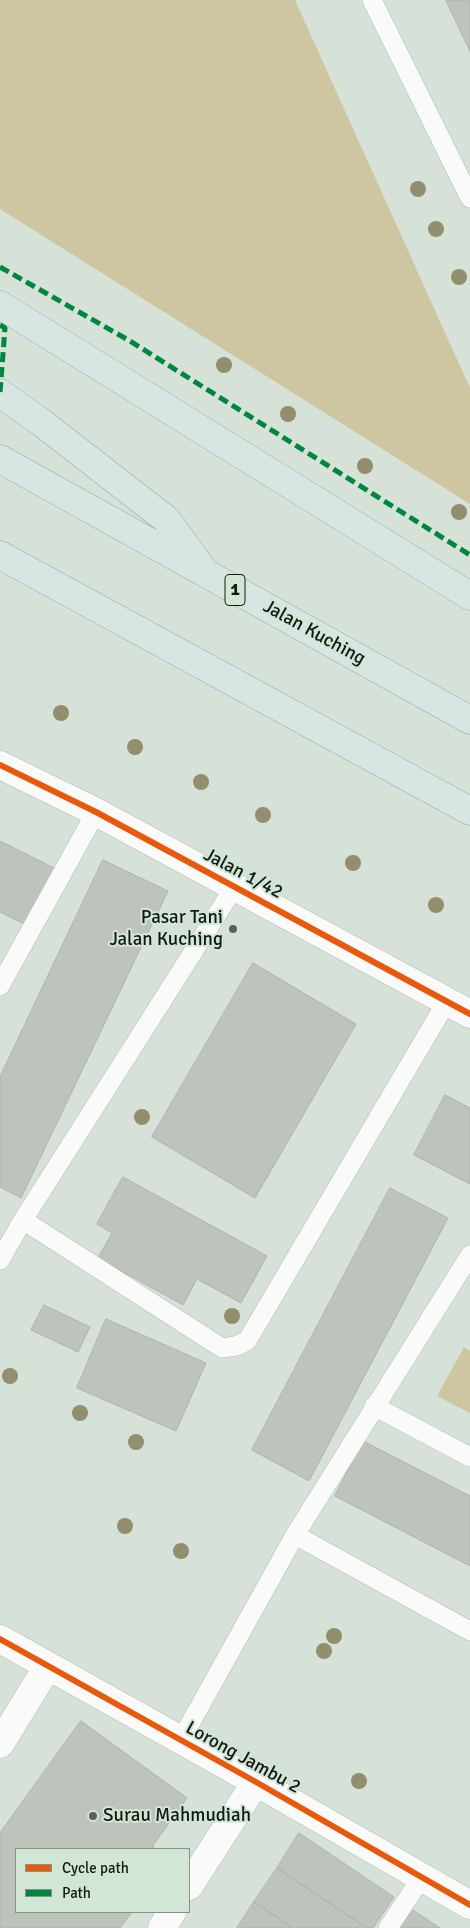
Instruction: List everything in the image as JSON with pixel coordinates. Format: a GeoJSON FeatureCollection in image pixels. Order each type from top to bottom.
{"type":"FeatureCollection","features":[{"type":"Feature","properties":{"kind":"highway"},"geometry":{"type":"LineString","coordinates":[[0,305],[470,596]]}},
{"type":"Feature","properties":{"kind":"highway"},"geometry":{"type":"LineString","coordinates":[[0,393],[42,423],[167,520],[205,573]]}},
{"type":"Feature","properties":{"kind":"highway","name":"Jalan Kuching"},"geometry":{"type":"LineString","coordinates":[[0,460],[470,720]]}},
{"type":"Feature","properties":{"kind":"highway"},"geometry":{"type":"LineString","coordinates":[[0,555],[470,811]]}},
{"type":"Feature","properties":{"kind":"street","name":"Jalan 1/42"},"geometry":{"type":"LineString","coordinates":[[0,765],[96,812],[470,1014]]}},
{"type":"Feature","properties":{"kind":"street","name":"Lorong Jambu 2"},"geometry":{"type":"LineString","coordinates":[[0,1639],[256,1782],[470,1905]]}},
{"type":"Feature","properties":{"kind":"street"},"geometry":{"type":"LineString","coordinates":[[0,1744],[48,1666]]}},
{"type":"Feature","properties":{"kind":"street"},"geometry":{"type":"LineString","coordinates":[[190,1884],[256,1782]]}},
{"type":"Feature","properties":{"kind":"street"},"geometry":{"type":"LineString","coordinates":[[162,1928],[171,1913]]}},
{"type":"Feature","properties":{"kind":"lane"},"geometry":{"type":"LineString","coordinates":[[372,0],[470,198]]}},
{"type":"Feature","properties":{"kind":"lane"},"geometry":{"type":"LineString","coordinates":[[0,986],[96,812]]}},
{"type":"Feature","properties":{"kind":"lane"},"geometry":{"type":"LineString","coordinates":[[0,1260],[23,1220],[235,886]]}},
{"type":"Feature","properties":{"kind":"lane"},"geometry":{"type":"LineString","coordinates":[[23,1220],[222,1348],[247,1342],[446,1001]]}},
{"type":"Feature","properties":{"kind":"lane"},"geometry":{"type":"LineString","coordinates":[[181,1740],[295,1535],[470,1255]]}},
{"type":"Feature","properties":{"kind":"lane"},"geometry":{"type":"LineString","coordinates":[[374,1406],[470,1457]]}},
{"type":"Feature","properties":{"kind":"lane"},"geometry":{"type":"LineString","coordinates":[[295,1535],[470,1631]]}},
{"type":"Feature","properties":{"kind":"lane"},"geometry":{"type":"LineString","coordinates":[[388,1928],[422,1877]]}},
{"type":"Feature","properties":{"kind":"shaded area"},"geometry":{"type":"Polygon","coordinates":[[[0,0],[295,0],[470,388],[470,504],[0,209],[0,0]]]}},
{"type":"Feature","properties":{"kind":"shaded area"},"geometry":{"type":"Polygon","coordinates":[[[464,1347],[470,1351],[470,1413],[437,1396],[464,1347]]]}},
{"type":"Feature","properties":{"kind":"building"},"geometry":{"type":"Polygon","coordinates":[[[446,0],[470,0],[470,51],[446,0]]]}},
{"type":"Feature","properties":{"kind":"building"},"geometry":{"type":"Polygon","coordinates":[[[0,841],[56,869],[28,926],[0,912],[0,841]]]}},
{"type":"Feature","properties":{"kind":"building"},"geometry":{"type":"Polygon","coordinates":[[[103,860],[168,891],[21,1198],[0,1187],[0,1077],[103,860]]]}},
{"type":"Feature","properties":{"kind":"building"},"geometry":{"type":"Polygon","coordinates":[[[253,963],[356,1024],[255,1198],[152,1137],[253,963]]]}},
{"type":"Feature","properties":{"kind":"building"},"geometry":{"type":"Polygon","coordinates":[[[445,1095],[470,1108],[470,1184],[414,1155],[445,1095]]]}},
{"type":"Feature","properties":{"kind":"building"},"geometry":{"type":"Polygon","coordinates":[[[123,1177],[267,1256],[241,1303],[197,1279],[183,1305],[98,1258],[112,1233],[97,1224],[123,1177]]]}},
{"type":"Feature","properties":{"kind":"building"},"geometry":{"type":"Polygon","coordinates":[[[390,1188],[448,1218],[309,1481],[252,1450],[390,1188]]]}},
{"type":"Feature","properties":{"kind":"building"},"geometry":{"type":"Polygon","coordinates":[[[44,1305],[90,1327],[78,1352],[31,1330],[44,1305]]]}},
{"type":"Feature","properties":{"kind":"building"},"geometry":{"type":"Polygon","coordinates":[[[106,1319],[206,1363],[176,1431],[77,1388],[106,1319]]]}},
{"type":"Feature","properties":{"kind":"building"},"geometry":{"type":"Polygon","coordinates":[[[363,1441],[470,1496],[470,1566],[335,1496],[363,1441]]]}},
{"type":"Feature","properties":{"kind":"building","name":"Surau Mahmudiah"},"geometry":{"type":"Polygon","coordinates":[[[81,1721],[187,1798],[152,1847],[154,1848],[15,1848],[15,1913],[131,1913],[120,1928],[0,1928],[0,1833],[81,1721]]]}},
{"type":"Feature","properties":{"kind":"building"},"geometry":{"type":"Polygon","coordinates":[[[299,1833],[394,1897],[373,1928],[367,1928],[277,1868],[299,1833]]]}},
{"type":"Feature","properties":{"kind":"building"},"geometry":{"type":"Polygon","coordinates":[[[277,1868],[367,1928],[293,1928],[254,1902],[277,1868]]]}},
{"type":"Feature","properties":{"kind":"building"},"geometry":{"type":"Polygon","coordinates":[[[254,1902],[293,1928],[237,1928],[254,1902]]]}},
{"type":"Feature","properties":{"kind":"building"},"geometry":{"type":"Polygon","coordinates":[[[413,1910],[440,1928],[401,1928],[413,1910]]]}},
{"type":"Feature","properties":{"kind":"marked path"},"geometry":{"type":"LineString","coordinates":[[0,267],[130,341],[470,555]]}},
{"type":"Feature","properties":{"kind":"marked path"},"geometry":{"type":"LineString","coordinates":[[0,325],[5,328],[0,393]]}},
{"type":"Feature","properties":{"kind":"cycle path"},"geometry":{"type":"LineString","coordinates":[[0,765],[96,812],[470,1014]]}},
{"type":"Feature","properties":{"kind":"cycle path"},"geometry":{"type":"LineString","coordinates":[[0,1639],[256,1782],[470,1905]]}},
{"type":"Feature","properties":{"kind":"place","name":"Pasar Tani Jalan Kuching"},"geometry":{"type":"Point","coordinates":[233,929]}},
{"type":"Feature","properties":{"kind":"place","name":"Surau Mahmudiah"},"geometry":{"type":"Point","coordinates":[93,1816]}}]}
